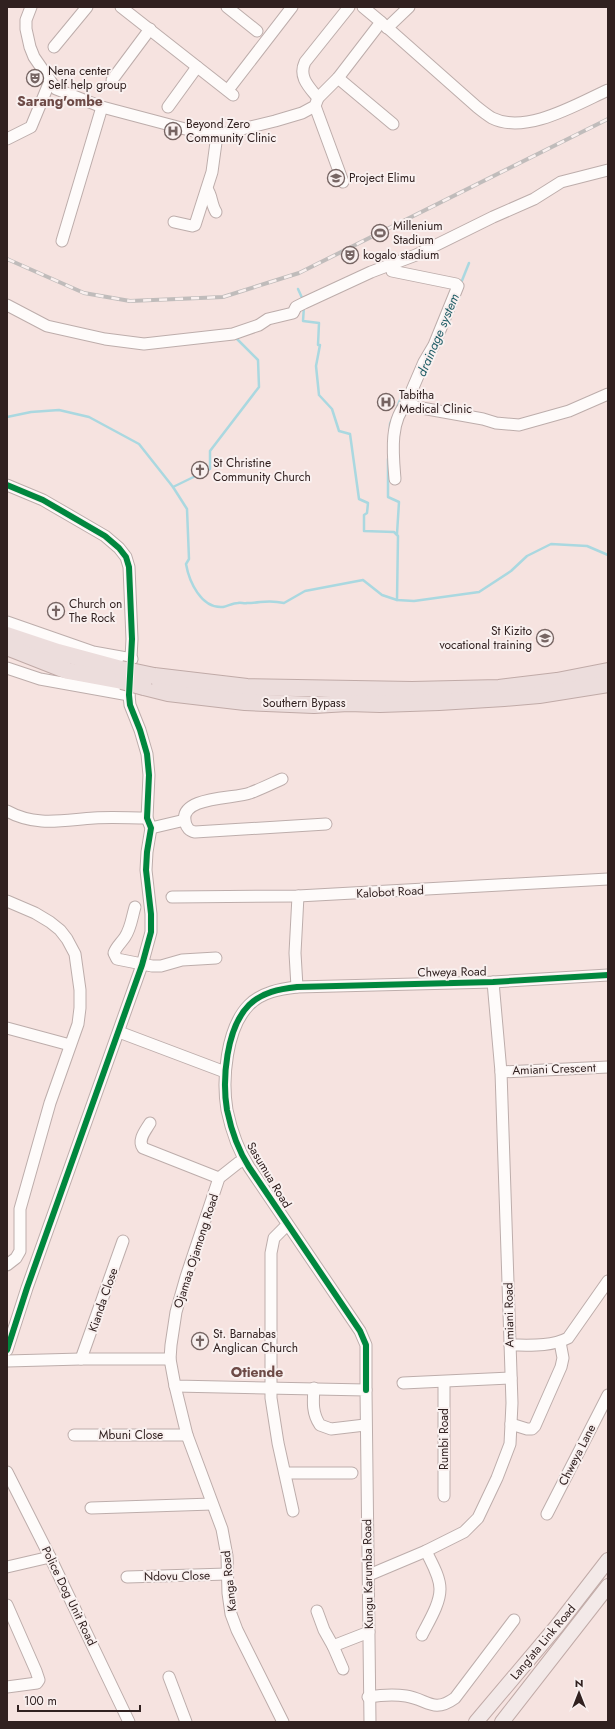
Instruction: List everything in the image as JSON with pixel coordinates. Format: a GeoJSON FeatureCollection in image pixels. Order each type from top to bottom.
{"type":"FeatureCollection","features":[{"type":"Feature","properties":{"kind":"highway","name":"Southern Bypass"},"geometry":{"type":"LineString","coordinates":[[7,635],[126,676],[149,682],[247,687],[404,691],[499,688],[557,681],[608,671]]}},
{"type":"Feature","properties":{"kind":"highway","name":"Southern Bypass"},"geometry":{"type":"LineString","coordinates":[[7,647],[68,670],[126,676]]}},
{"type":"Feature","properties":{"kind":"highway","name":"Southern Bypass"},"geometry":{"type":"LineString","coordinates":[[149,682],[168,693],[238,702],[314,705],[348,703],[424,703],[504,698],[608,684]]}},
{"type":"Feature","properties":{"kind":"main road","name":"Lang'ata Link Road"},"geometry":{"type":"LineString","coordinates":[[476,1722],[557,1626],[608,1560]]}},
{"type":"Feature","properties":{"kind":"main road","name":"Lang'ata Link Road"},"geometry":{"type":"LineString","coordinates":[[502,1722],[608,1586]]}},
{"type":"Feature","properties":{"kind":"street"},"geometry":{"type":"LineString","coordinates":[[31,7],[26,20],[27,37],[34,58],[56,89],[102,107],[189,130],[217,135],[274,121],[302,112],[317,102],[384,25],[409,7]]}},
{"type":"Feature","properties":{"kind":"street"},"geometry":{"type":"LineString","coordinates":[[54,47],[87,7]]}},
{"type":"Feature","properties":{"kind":"street"},"geometry":{"type":"LineString","coordinates":[[121,7],[197,68],[231,93],[292,7]]}},
{"type":"Feature","properties":{"kind":"street"},"geometry":{"type":"LineString","coordinates":[[227,7],[257,31]]}},
{"type":"Feature","properties":{"kind":"street"},"geometry":{"type":"LineString","coordinates":[[343,182],[317,102],[303,78],[302,68],[305,62],[349,7]]}},
{"type":"Feature","properties":{"kind":"street"},"geometry":{"type":"LineString","coordinates":[[363,7],[478,107],[493,118],[520,123],[542,120],[608,90]]}},
{"type":"Feature","properties":{"kind":"street"},"geometry":{"type":"LineString","coordinates":[[112,80],[150,29]]}},
{"type":"Feature","properties":{"kind":"street"},"geometry":{"type":"LineString","coordinates":[[168,107],[197,68]]}},
{"type":"Feature","properties":{"kind":"street"},"geometry":{"type":"LineString","coordinates":[[338,78],[393,124]]}},
{"type":"Feature","properties":{"kind":"street"},"geometry":{"type":"LineString","coordinates":[[7,139],[31,127],[50,81]]}},
{"type":"Feature","properties":{"kind":"street"},"geometry":{"type":"LineString","coordinates":[[62,241],[102,107]]}},
{"type":"Feature","properties":{"kind":"street"},"geometry":{"type":"LineString","coordinates":[[174,222],[192,226],[195,225],[212,172],[217,135]]}},
{"type":"Feature","properties":{"kind":"street"},"geometry":{"type":"LineString","coordinates":[[7,305],[47,326],[105,339],[144,344],[240,332],[259,325],[268,319],[293,314],[296,307],[300,305],[391,263],[416,255],[493,217],[534,199],[560,182],[608,170]]}},
{"type":"Feature","properties":{"kind":"street"},"geometry":{"type":"LineString","coordinates":[[207,189],[210,192],[210,201],[216,212]]}},
{"type":"Feature","properties":{"kind":"street"},"geometry":{"type":"LineString","coordinates":[[391,263],[392,271],[456,284],[458,286],[434,345],[417,376],[408,402],[402,408],[397,422],[393,453],[394,479]]}},
{"type":"Feature","properties":{"kind":"street"},"geometry":{"type":"LineString","coordinates":[[408,402],[416,407],[483,419],[496,423],[519,425],[569,411],[608,394]]}},
{"type":"Feature","properties":{"kind":"street"},"geometry":{"type":"LineString","coordinates":[[7,485],[43,500],[113,541],[126,557],[129,566],[132,614],[126,676],[130,705],[145,744],[148,761],[149,823],[146,864],[152,922],[151,932],[142,965],[27,1288],[7,1350]]}},
{"type":"Feature","properties":{"kind":"street"},"geometry":{"type":"LineString","coordinates":[[7,622],[93,652],[126,676]]}},
{"type":"Feature","properties":{"kind":"street"},"geometry":{"type":"LineString","coordinates":[[7,668],[40,679],[126,676]]}},
{"type":"Feature","properties":{"kind":"street"},"geometry":{"type":"LineString","coordinates":[[282,779],[250,793],[197,804],[187,809],[185,820],[190,831],[195,832],[326,824]]}},
{"type":"Feature","properties":{"kind":"street"},"geometry":{"type":"LineString","coordinates":[[7,811],[18,817],[35,821],[95,818],[149,823],[185,820]]}},
{"type":"Feature","properties":{"kind":"street","name":"Kalobot Road"},"geometry":{"type":"LineString","coordinates":[[172,897],[298,896],[608,879]]}},
{"type":"Feature","properties":{"kind":"street"},"geometry":{"type":"LineString","coordinates":[[297,987],[295,954],[298,896]]}},
{"type":"Feature","properties":{"kind":"street"},"geometry":{"type":"LineString","coordinates":[[7,901],[35,913],[50,922],[67,938],[75,954],[80,990],[78,1024],[48,1110],[20,1209],[20,1251],[16,1258],[7,1265]]}},
{"type":"Feature","properties":{"kind":"street"},"geometry":{"type":"LineString","coordinates":[[135,907],[128,932],[114,953],[120,961],[142,965],[161,966],[182,960],[216,958]]}},
{"type":"Feature","properties":{"kind":"street","name":"Chweya Road"},"geometry":{"type":"LineString","coordinates":[[297,987],[493,982],[608,975]]}},
{"type":"Feature","properties":{"kind":"street","name":"Amiani Road"},"geometry":{"type":"LineString","coordinates":[[369,1575],[426,1551],[464,1532],[478,1518],[510,1444],[511,1378],[501,1072],[493,982]]}},
{"type":"Feature","properties":{"kind":"street","name":"Sasumua Road"},"geometry":{"type":"LineString","coordinates":[[297,987],[272,991],[249,1005],[235,1026],[225,1072],[227,1110],[235,1138],[244,1160],[360,1331],[366,1345],[365,1425]]}},
{"type":"Feature","properties":{"kind":"street"},"geometry":{"type":"LineString","coordinates":[[7,1028],[70,1044]]}},
{"type":"Feature","properties":{"kind":"street"},"geometry":{"type":"LineString","coordinates":[[119,1032],[225,1072]]}},
{"type":"Feature","properties":{"kind":"street","name":"Amiani Crescent"},"geometry":{"type":"LineString","coordinates":[[501,1072],[608,1067]]}},
{"type":"Feature","properties":{"kind":"street"},"geometry":{"type":"LineString","coordinates":[[150,1123],[140,1140],[140,1144],[143,1148],[219,1178]]}},
{"type":"Feature","properties":{"kind":"street","name":"Ojamaa Ojamong Road"},"geometry":{"type":"LineString","coordinates":[[175,1386],[170,1360],[176,1312],[186,1277],[219,1178],[244,1160]]}},
{"type":"Feature","properties":{"kind":"street"},"geometry":{"type":"LineString","coordinates":[[287,1225],[274,1238],[271,1253],[271,1388],[274,1418],[293,1511]]}},
{"type":"Feature","properties":{"kind":"street","name":"Kianda Close"},"geometry":{"type":"LineString","coordinates":[[82,1359],[123,1241]]}},
{"type":"Feature","properties":{"kind":"street"},"geometry":{"type":"LineString","coordinates":[[510,1344],[541,1344],[560,1342],[572,1334],[608,1281]]}},
{"type":"Feature","properties":{"kind":"street"},"geometry":{"type":"LineString","coordinates":[[511,1424],[527,1430],[532,1430],[535,1426],[563,1358],[560,1342]]}},
{"type":"Feature","properties":{"kind":"street"},"geometry":{"type":"LineString","coordinates":[[7,1361],[82,1359],[170,1360]]}},
{"type":"Feature","properties":{"kind":"street"},"geometry":{"type":"LineString","coordinates":[[403,1384],[511,1378]]}},
{"type":"Feature","properties":{"kind":"street","name":"Rumbi Road"},"geometry":{"type":"LineString","coordinates":[[444,1382],[444,1496]]}},
{"type":"Feature","properties":{"kind":"street"},"geometry":{"type":"LineString","coordinates":[[175,1386],[366,1390]]}},
{"type":"Feature","properties":{"kind":"street","name":"Kanga Road"},"geometry":{"type":"LineString","coordinates":[[175,1386],[188,1435],[222,1529],[227,1556],[228,1593],[231,1614],[237,1630],[280,1721]]}},
{"type":"Feature","properties":{"kind":"street"},"geometry":{"type":"LineString","coordinates":[[314,1388],[314,1411],[315,1417],[320,1425],[331,1429],[365,1425]]}},
{"type":"Feature","properties":{"kind":"street","name":"Chweya Lane"},"geometry":{"type":"LineString","coordinates":[[547,1514],[608,1395]]}},
{"type":"Feature","properties":{"kind":"street","name":"Kungu Karumba Road"},"geometry":{"type":"LineString","coordinates":[[365,1425],[369,1575],[368,1696],[370,1722]]}},
{"type":"Feature","properties":{"kind":"street","name":"Mbuni Close"},"geometry":{"type":"LineString","coordinates":[[74,1435],[188,1435]]}},
{"type":"Feature","properties":{"kind":"street","name":"Police Dog Unit Road"},"geometry":{"type":"LineString","coordinates":[[7,1472],[50,1557],[129,1722]]}},
{"type":"Feature","properties":{"kind":"street"},"geometry":{"type":"LineString","coordinates":[[285,1473],[352,1473]]}},
{"type":"Feature","properties":{"kind":"street"},"geometry":{"type":"LineString","coordinates":[[91,1508],[212,1504]]}},
{"type":"Feature","properties":{"kind":"street"},"geometry":{"type":"LineString","coordinates":[[422,1635],[438,1599],[440,1588],[436,1571],[426,1551]]}},
{"type":"Feature","properties":{"kind":"street"},"geometry":{"type":"LineString","coordinates":[[7,1567],[50,1557]]}},
{"type":"Feature","properties":{"kind":"street","name":"Ndovu Close"},"geometry":{"type":"LineString","coordinates":[[128,1577],[227,1574]]}},
{"type":"Feature","properties":{"kind":"street"},"geometry":{"type":"LineString","coordinates":[[7,1605],[10,1618],[39,1680],[37,1683],[7,1687]]}},
{"type":"Feature","properties":{"kind":"street"},"geometry":{"type":"LineString","coordinates":[[317,1611],[342,1669]]}},
{"type":"Feature","properties":{"kind":"street"},"geometry":{"type":"LineString","coordinates":[[368,1696],[397,1694],[408,1696],[432,1705],[446,1704],[454,1698],[514,1620]]}},
{"type":"Feature","properties":{"kind":"street"},"geometry":{"type":"LineString","coordinates":[[333,1646],[369,1632]]}},
{"type":"Feature","properties":{"kind":"street"},"geometry":{"type":"LineString","coordinates":[[169,1677],[186,1722]]}},
{"type":"Feature","properties":{"kind":"waterway","name":"drainage system"},"geometry":{"type":"LineString","coordinates":[[461,283],[469,263]]}},
{"type":"Feature","properties":{"kind":"waterway","name":"drainage system"},"geometry":{"type":"LineString","coordinates":[[298,289],[303,300]]}},
{"type":"Feature","properties":{"kind":"waterway","name":"drainage system"},"geometry":{"type":"LineString","coordinates":[[304,306],[303,321],[319,323],[318,345],[320,345],[316,366],[319,395],[332,409],[339,431],[350,434],[359,499],[368,503],[367,513],[364,515],[364,531],[394,532],[398,536],[397,600]]}},
{"type":"Feature","properties":{"kind":"waterway","name":"drainage system"},"geometry":{"type":"LineString","coordinates":[[173,487],[210,469],[210,451],[259,387],[258,360],[235,337]]}},
{"type":"Feature","properties":{"kind":"waterway","name":"drainage system"},"geometry":{"type":"LineString","coordinates":[[390,430],[390,424],[403,393],[408,391]]}},
{"type":"Feature","properties":{"kind":"waterway"},"geometry":{"type":"LineString","coordinates":[[7,417],[31,412],[59,410],[89,417],[139,444],[173,487],[187,509],[189,559],[186,564],[190,578],[193,586],[202,599],[208,604],[215,606],[223,607],[234,603],[269,601],[284,603],[305,591],[363,580],[382,595],[397,600],[414,601],[479,592],[511,571],[527,556],[551,544],[587,546],[608,555]]}},
{"type":"Feature","properties":{"kind":"waterway","name":"drainage system"},"geometry":{"type":"LineString","coordinates":[[388,459],[388,497],[399,502],[397,534]]}},
{"type":"Feature","properties":{"kind":"railway"},"geometry":{"type":"LineString","coordinates":[[7,259],[84,293],[130,301],[223,297],[299,273],[608,119]]}},
{"type":"Feature","properties":{"kind":"cycle path"},"geometry":{"type":"LineString","coordinates":[[7,485],[43,500],[105,536],[119,548],[126,557],[129,567],[132,639],[129,695],[130,705],[140,730],[147,754],[149,775],[147,818],[151,828],[146,870],[151,914],[151,932],[142,965],[27,1288],[7,1350]]}},
{"type":"Feature","properties":{"kind":"cycle path"},"geometry":{"type":"LineString","coordinates":[[366,1390],[366,1345],[360,1331],[249,1167],[238,1147],[227,1110],[225,1084],[231,1040],[241,1015],[249,1005],[265,994],[297,987],[493,982],[608,975]]}},
{"type":"Feature","properties":{"kind":"place","name":"Nena center Self help group"},"geometry":{"type":"Point","coordinates":[35,78]}},
{"type":"Feature","properties":{"kind":"place","name":"Beyond Zero Community Clinic"},"geometry":{"type":"Point","coordinates":[173,131]}},
{"type":"Feature","properties":{"kind":"place","name":"Project Elimu"},"geometry":{"type":"Point","coordinates":[336,178]}},
{"type":"Feature","properties":{"kind":"place","name":"Millenium Stadium"},"geometry":{"type":"Point","coordinates":[380,233]}},
{"type":"Feature","properties":{"kind":"place","name":"kogalo stadium"},"geometry":{"type":"Point","coordinates":[350,255]}},
{"type":"Feature","properties":{"kind":"place","name":"Tabitha Medical Clinic"},"geometry":{"type":"Point","coordinates":[386,402]}},
{"type":"Feature","properties":{"kind":"place","name":"St Christine Community Church"},"geometry":{"type":"Point","coordinates":[200,470]}},
{"type":"Feature","properties":{"kind":"place","name":"Church on The Rock"},"geometry":{"type":"Point","coordinates":[56,611]}},
{"type":"Feature","properties":{"kind":"place","name":"St Kizito vocational training"},"geometry":{"type":"Point","coordinates":[545,638]}},
{"type":"Feature","properties":{"kind":"place","name":"St. Barnabas Anglican Church"},"geometry":{"type":"Point","coordinates":[200,1341]}},
{"type":"Feature","properties":{"kind":"district","name":"Sarang'ombe"},"geometry":{"type":"Point","coordinates":[60,101]}},
{"type":"Feature","properties":{"kind":"district","name":"Otiende"},"geometry":{"type":"Point","coordinates":[257,1372]}}]}
